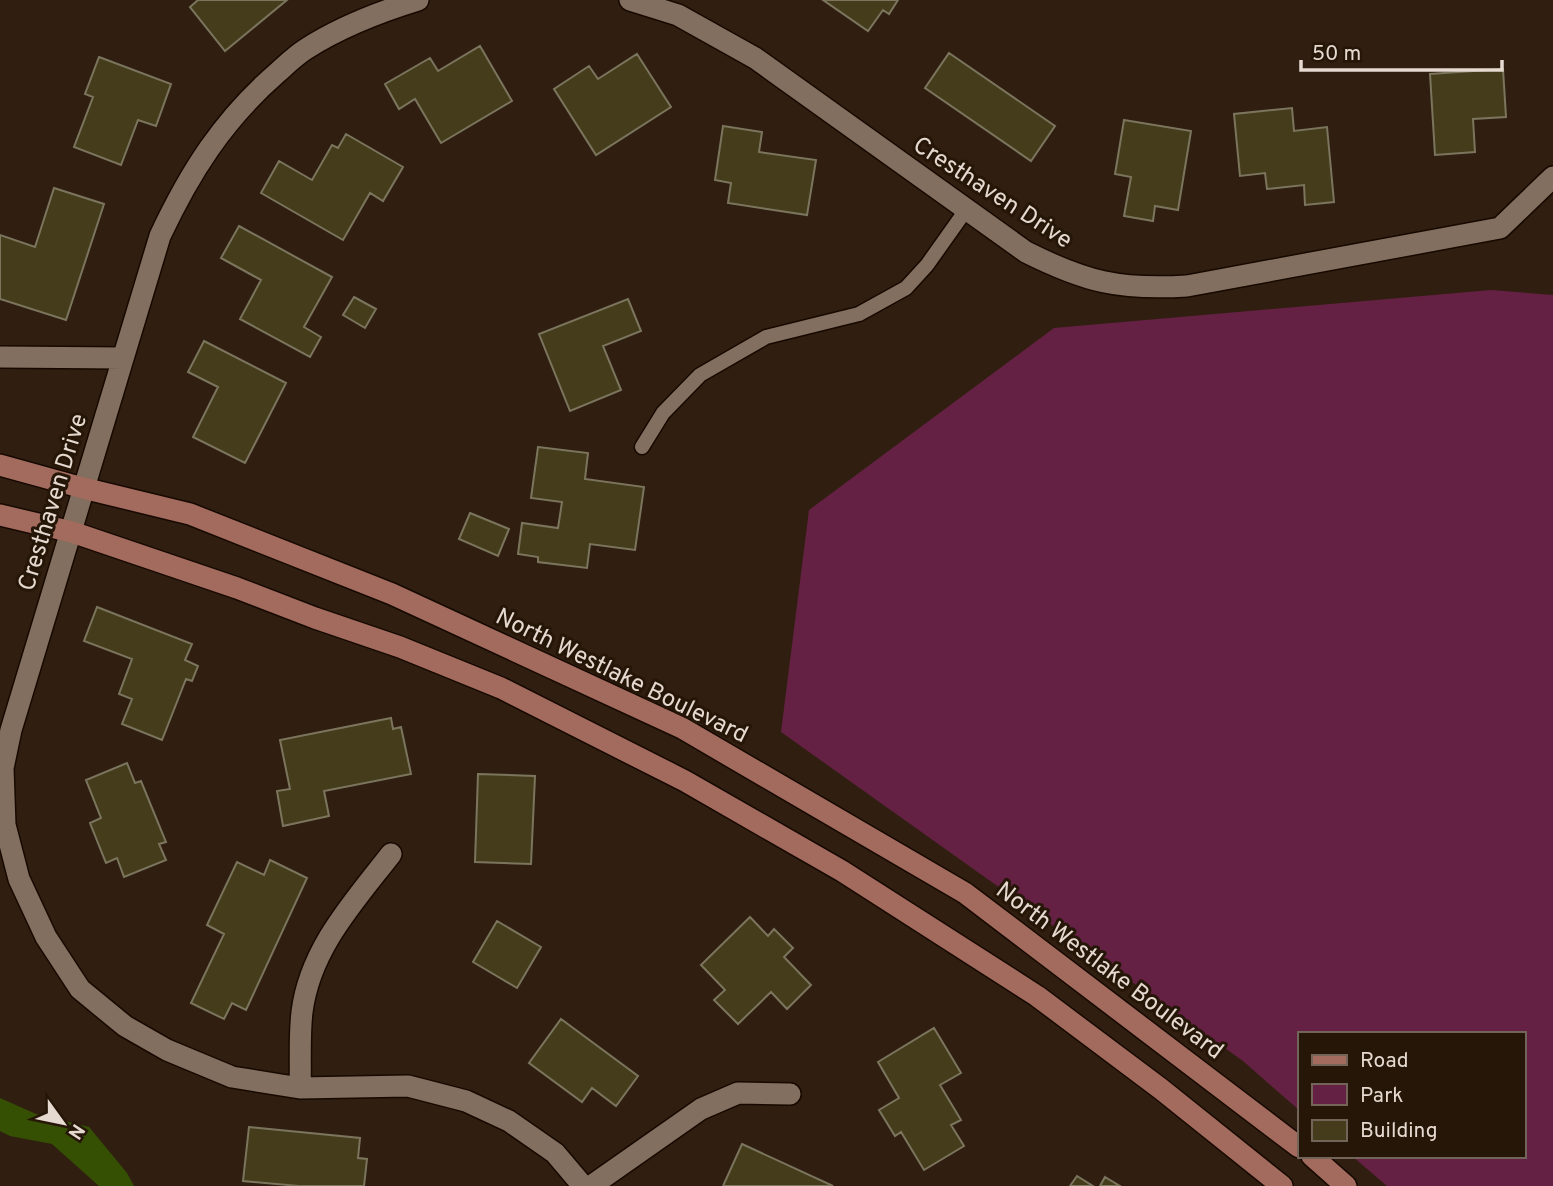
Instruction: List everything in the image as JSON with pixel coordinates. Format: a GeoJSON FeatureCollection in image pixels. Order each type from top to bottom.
{"type":"FeatureCollection","features":[{"type":"Feature","properties":{"kind":"main road","name":"North Westlake Boulevard"},"geometry":{"type":"LineString","coordinates":[[0,465],[190,514],[392,594],[682,728],[965,893],[1298,1145]]}},
{"type":"Feature","properties":{"kind":"main road"},"geometry":{"type":"LineString","coordinates":[[0,514],[72,532],[400,647],[501,688],[685,781],[842,871],[1037,996],[1161,1089],[1282,1186]]}},
{"type":"Feature","properties":{"kind":"main road"},"geometry":{"type":"LineString","coordinates":[[1314,1158],[1346,1186]]}},
{"type":"Feature","properties":{"kind":"street","name":"Cresthaven Drive"},"geometry":{"type":"LineString","coordinates":[[418,0],[369,15],[305,50],[258,89],[217,135],[182,190],[160,236],[11,730],[1,768],[5,825],[19,879],[46,937],[80,989],[125,1027],[167,1050],[232,1077],[300,1088],[408,1086],[466,1101],[509,1121],[555,1153],[583,1186]]}},
{"type":"Feature","properties":{"kind":"street","name":"Cresthaven Drive"},"geometry":{"type":"LineString","coordinates":[[630,0],[678,15],[755,58],[1026,252],[1068,272],[1104,283],[1146,288],[1187,286],[1500,228],[1553,177]]}},
{"type":"Feature","properties":{"kind":"street"},"geometry":{"type":"LineString","coordinates":[[0,357],[123,358]]}},
{"type":"Feature","properties":{"kind":"street"},"geometry":{"type":"LineString","coordinates":[[300,1088],[302,1012],[312,971],[332,930],[391,854]]}},
{"type":"Feature","properties":{"kind":"street"},"geometry":{"type":"LineString","coordinates":[[591,1186],[701,1109],[738,1093],[790,1094]]}},
{"type":"Feature","properties":{"kind":"lane"},"geometry":{"type":"LineString","coordinates":[[642,447],[663,413],[700,375],[766,337],[859,314],[906,288],[927,265],[966,210]]}},
{"type":"Feature","properties":{"kind":"green space"},"geometry":{"type":"Polygon","coordinates":[[[1491,290],[1553,295],[1553,1186],[1387,1186],[1354,1158],[1525,1158],[1525,1032],[1298,1032],[1298,1109],[1243,1061],[781,732],[809,510],[1054,328],[1491,290]]]}},
{"type":"Feature","properties":{"kind":"shaded area"},"geometry":{"type":"Polygon","coordinates":[[[0,1098],[36,1114],[89,1127],[127,1173],[134,1186],[99,1186],[52,1144],[10,1136],[0,1131],[0,1098]]]}},
{"type":"Feature","properties":{"kind":"building"},"geometry":{"type":"Polygon","coordinates":[[[198,0],[287,0],[225,51],[190,7],[198,0]]]}},
{"type":"Feature","properties":{"kind":"building"},"geometry":{"type":"Polygon","coordinates":[[[823,0],[898,0],[889,14],[883,10],[868,31],[823,0]]]}},
{"type":"Feature","properties":{"kind":"building"},"geometry":{"type":"Polygon","coordinates":[[[480,46],[512,101],[441,143],[415,99],[399,109],[385,84],[430,58],[438,71],[480,46]]]}},
{"type":"Feature","properties":{"kind":"building"},"geometry":{"type":"Polygon","coordinates":[[[949,53],[1055,126],[1031,161],[925,88],[949,53]]]}},
{"type":"Feature","properties":{"kind":"building"},"geometry":{"type":"Polygon","coordinates":[[[637,54],[671,107],[596,155],[554,89],[589,66],[598,79],[637,54]]]}},
{"type":"Feature","properties":{"kind":"building"},"geometry":{"type":"Polygon","coordinates":[[[99,57],[171,84],[156,126],[138,120],[121,165],[74,147],[93,97],[85,94],[99,57]]]}},
{"type":"Feature","properties":{"kind":"building"},"geometry":{"type":"Polygon","coordinates":[[[1503,69],[1506,117],[1473,119],[1475,152],[1435,155],[1430,74],[1503,69]]]}},
{"type":"Feature","properties":{"kind":"building"},"geometry":{"type":"Polygon","coordinates":[[[1292,108],[1294,131],[1327,127],[1334,202],[1305,205],[1304,185],[1267,189],[1265,173],[1240,176],[1234,114],[1292,108]]]}},
{"type":"Feature","properties":{"kind":"building"},"geometry":{"type":"Polygon","coordinates":[[[1124,120],[1191,131],[1178,210],[1155,206],[1153,221],[1124,216],[1131,177],[1115,174],[1124,120]]]}},
{"type":"Feature","properties":{"kind":"building"},"geometry":{"type":"Polygon","coordinates":[[[723,126],[762,132],[759,152],[816,160],[807,215],[728,203],[731,183],[715,180],[723,126]]]}},
{"type":"Feature","properties":{"kind":"building"},"geometry":{"type":"Polygon","coordinates":[[[346,134],[403,167],[383,201],[370,193],[343,240],[261,193],[279,161],[312,180],[332,145],[338,148],[346,134]]]}},
{"type":"Feature","properties":{"kind":"building"},"geometry":{"type":"Polygon","coordinates":[[[54,188],[104,204],[66,320],[0,299],[0,235],[35,247],[54,188]]]}},
{"type":"Feature","properties":{"kind":"building"},"geometry":{"type":"Polygon","coordinates":[[[239,226],[332,277],[304,327],[321,337],[310,357],[240,319],[261,280],[221,258],[239,226]]]}},
{"type":"Feature","properties":{"kind":"building"},"geometry":{"type":"Polygon","coordinates":[[[354,297],[376,309],[365,328],[343,315],[354,297]]]}},
{"type":"Feature","properties":{"kind":"building"},"geometry":{"type":"Polygon","coordinates":[[[628,299],[641,331],[603,346],[621,390],[570,411],[539,334],[628,299]]]}},
{"type":"Feature","properties":{"kind":"building"},"geometry":{"type":"Polygon","coordinates":[[[204,341],[286,383],[245,463],[193,437],[218,387],[188,372],[204,341]]]}},
{"type":"Feature","properties":{"kind":"building"},"geometry":{"type":"Polygon","coordinates":[[[538,447],[588,453],[585,479],[644,487],[635,550],[590,544],[587,568],[538,562],[538,557],[518,554],[522,523],[558,528],[562,502],[531,498],[538,447]]]}},
{"type":"Feature","properties":{"kind":"building"},"geometry":{"type":"Polygon","coordinates":[[[470,513],[509,529],[498,556],[459,539],[470,513]]]}},
{"type":"Feature","properties":{"kind":"building"},"geometry":{"type":"Polygon","coordinates":[[[97,607],[192,644],[185,660],[198,666],[192,681],[186,679],[162,740],[122,724],[132,699],[119,694],[132,659],[84,641],[97,607]]]}},
{"type":"Feature","properties":{"kind":"building"},"geometry":{"type":"Polygon","coordinates":[[[391,718],[393,729],[401,727],[411,774],[324,791],[329,816],[283,826],[277,791],[290,789],[280,740],[391,718]]]}},
{"type":"Feature","properties":{"kind":"building"},"geometry":{"type":"Polygon","coordinates":[[[127,763],[135,783],[141,781],[166,842],[159,844],[166,860],[124,877],[117,858],[106,863],[90,823],[101,818],[86,780],[127,763]]]}},
{"type":"Feature","properties":{"kind":"building"},"geometry":{"type":"Polygon","coordinates":[[[478,774],[535,776],[531,864],[475,862],[478,774]]]}},
{"type":"Feature","properties":{"kind":"building"},"geometry":{"type":"Polygon","coordinates":[[[270,860],[307,878],[246,1010],[232,1003],[224,1019],[191,1003],[224,934],[207,925],[237,862],[264,875],[270,860]]]}},
{"type":"Feature","properties":{"kind":"building"},"geometry":{"type":"Polygon","coordinates":[[[750,917],[768,936],[774,929],[793,948],[784,957],[811,985],[787,1009],[771,992],[738,1024],[714,1000],[725,990],[701,965],[750,917]]]}},
{"type":"Feature","properties":{"kind":"building"},"geometry":{"type":"Polygon","coordinates":[[[497,921],[541,947],[517,988],[473,962],[497,921]]]}},
{"type":"Feature","properties":{"kind":"building"},"geometry":{"type":"Polygon","coordinates":[[[561,1019],[638,1076],[616,1106],[592,1088],[582,1102],[529,1063],[561,1019]]]}},
{"type":"Feature","properties":{"kind":"building"},"geometry":{"type":"Polygon","coordinates":[[[934,1028],[961,1073],[940,1085],[961,1120],[951,1125],[964,1146],[924,1170],[901,1132],[895,1136],[879,1110],[899,1098],[878,1062],[934,1028]]]}},
{"type":"Feature","properties":{"kind":"building"},"geometry":{"type":"Polygon","coordinates":[[[249,1127],[360,1138],[358,1158],[367,1159],[364,1186],[299,1186],[243,1181],[249,1127]]]}},
{"type":"Feature","properties":{"kind":"building"},"geometry":{"type":"Polygon","coordinates":[[[742,1144],[833,1186],[723,1186],[742,1144]]]}},
{"type":"Feature","properties":{"kind":"building"},"geometry":{"type":"Polygon","coordinates":[[[1077,1176],[1093,1186],[1070,1186],[1077,1176]]]}},
{"type":"Feature","properties":{"kind":"building"},"geometry":{"type":"Polygon","coordinates":[[[1105,1177],[1120,1186],[1100,1186],[1105,1177]]]}}]}
